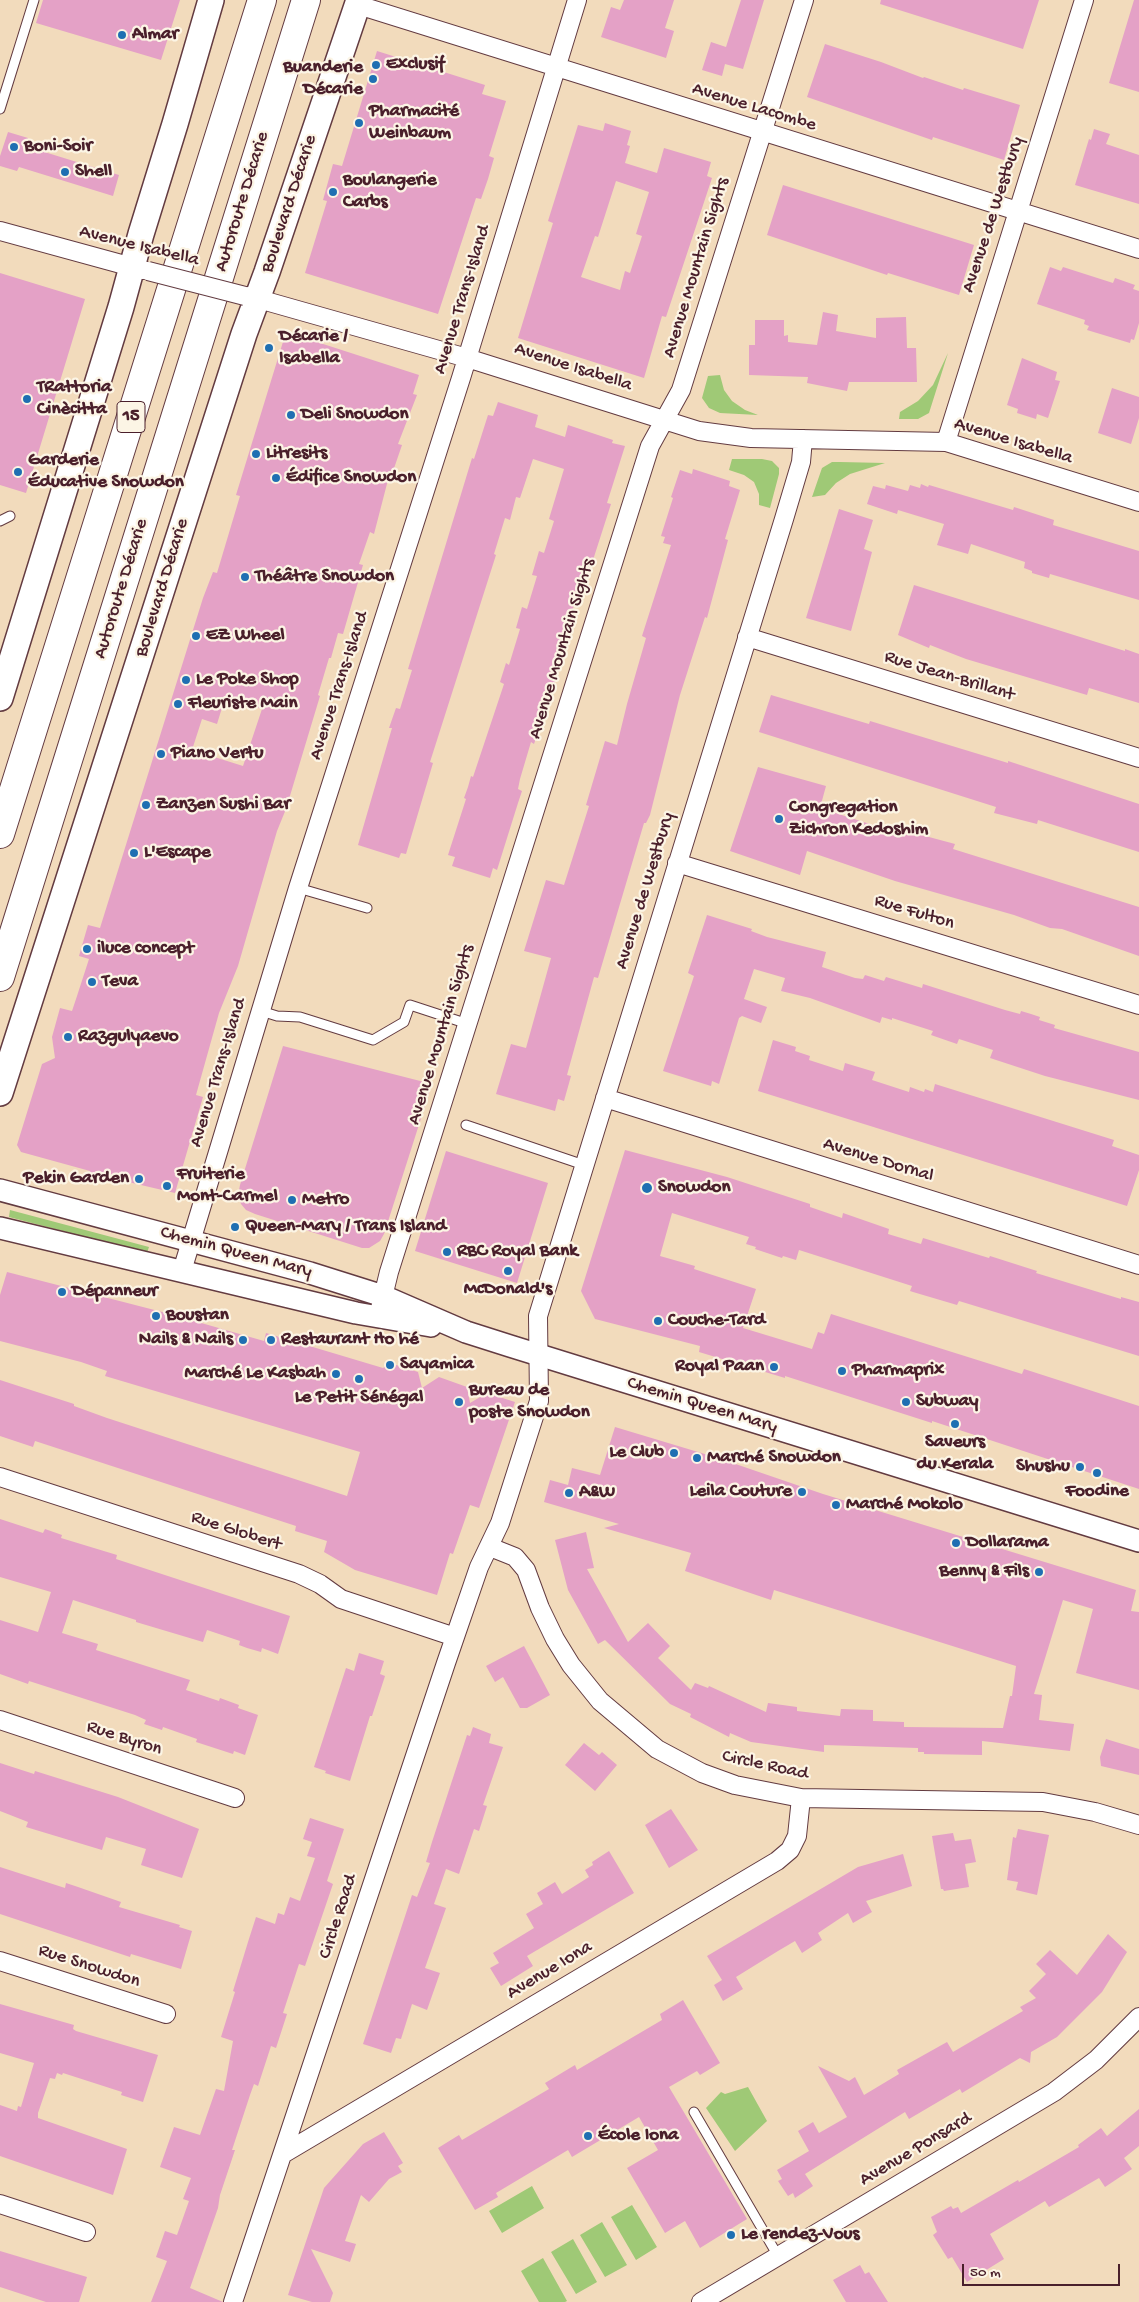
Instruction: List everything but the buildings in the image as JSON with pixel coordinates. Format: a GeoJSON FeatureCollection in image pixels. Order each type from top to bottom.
{"type":"FeatureCollection","features":[{"type":"Feature","properties":{"kind":"highway","name":"15"},"geometry":{"type":"LineString","coordinates":[[0,834],[262,0]]}},
{"type":"Feature","properties":{"kind":"highway","name":"Autoroute Décarie"},"geometry":{"type":"LineString","coordinates":[[0,977],[306,0]]}},
{"type":"Feature","properties":{"kind":"main road"},"geometry":{"type":"LineString","coordinates":[[1,692],[121,307],[140,269],[211,0]]}},
{"type":"Feature","properties":{"kind":"main road","name":"Boulevard Décarie"},"geometry":{"type":"LineString","coordinates":[[0,1093],[244,334],[251,297],[359,3]]}},
{"type":"Feature","properties":{"kind":"street","name":"Avenue Trans-Island"},"geometry":{"type":"LineString","coordinates":[[182,1271],[298,888],[467,358],[577,0]]}},
{"type":"Feature","properties":{"kind":"street","name":"Avenue Mountain Sights"},"geometry":{"type":"LineString","coordinates":[[378,1317],[650,446],[682,390],[804,0]]}},
{"type":"Feature","properties":{"kind":"street","name":"Avenue de Westbury"},"geometry":{"type":"LineString","coordinates":[[946,442],[1084,0]]}},
{"type":"Feature","properties":{"kind":"street","name":"Avenue Lacombe"},"geometry":{"type":"LineString","coordinates":[[359,3],[762,133],[1139,249]]}},
{"type":"Feature","properties":{"kind":"street","name":"Avenue Isabella"},"geometry":{"type":"LineString","coordinates":[[0,232],[251,297],[467,358],[716,434],[751,438],[946,442],[1139,502]]}},
{"type":"Feature","properties":{"kind":"street","name":"Avenue de Westbury"},"geometry":{"type":"LineString","coordinates":[[539,1356],[538,1316],[798,472],[803,439]]}},
{"type":"Feature","properties":{"kind":"street","name":"Rue Jean-Brillant"},"geometry":{"type":"LineString","coordinates":[[747,636],[1139,758]]}},
{"type":"Feature","properties":{"kind":"street","name":"Rue Fulton"},"geometry":{"type":"LineString","coordinates":[[677,863],[1139,1005]]}},
{"type":"Feature","properties":{"kind":"street","name":"Avenue Dornal"},"geometry":{"type":"LineString","coordinates":[[605,1098],[1139,1264]]}},
{"type":"Feature","properties":{"kind":"street","name":"Chemin Queen Mary"},"geometry":{"type":"LineString","coordinates":[[0,1190],[310,1273],[383,1296],[466,1332],[539,1356],[1139,1541]]}},
{"type":"Feature","properties":{"kind":"street","name":"Chemin Queen Mary"},"geometry":{"type":"LineString","coordinates":[[0,1228],[378,1317],[466,1332]]}},
{"type":"Feature","properties":{"kind":"street","name":"Circle Road"},"geometry":{"type":"LineString","coordinates":[[233,2302],[455,1637],[479,1568],[500,1523],[539,1401],[539,1356]]}},
{"type":"Feature","properties":{"kind":"street","name":"Rue Globert"},"geometry":{"type":"LineString","coordinates":[[0,1477],[299,1574],[320,1584],[341,1599],[455,1637]]}},
{"type":"Feature","properties":{"kind":"street","name":"Circle Road"},"geometry":{"type":"LineString","coordinates":[[490,1547],[515,1557],[520,1562],[530,1579],[547,1624],[572,1665],[600,1701],[643,1739],[672,1758],[718,1780],[751,1789],[801,1798],[1043,1802],[1095,1812],[1139,1825]]}},
{"type":"Feature","properties":{"kind":"street","name":"Rue Byron"},"geometry":{"type":"LineString","coordinates":[[0,1720],[235,1798]]}},
{"type":"Feature","properties":{"kind":"street","name":"Avenue Iona"},"geometry":{"type":"LineString","coordinates":[[283,2154],[777,1861],[790,1850],[797,1836],[801,1798]]}},
{"type":"Feature","properties":{"kind":"street","name":"Rue Snowdon"},"geometry":{"type":"LineString","coordinates":[[0,1961],[166,2014]]}},
{"type":"Feature","properties":{"kind":"street","name":"Avenue Ponsard"},"geometry":{"type":"LineString","coordinates":[[701,2302],[1054,2092],[1096,2060],[1139,2017]]}},
{"type":"Feature","properties":{"kind":"street"},"geometry":{"type":"LineString","coordinates":[[0,2204],[86,2232]]}},
{"type":"Feature","properties":{"kind":"lane"},"geometry":{"type":"LineString","coordinates":[[0,109],[34,0]]}},
{"type":"Feature","properties":{"kind":"lane"},"geometry":{"type":"LineString","coordinates":[[0,521],[10,516]]}},
{"type":"Feature","properties":{"kind":"lane"},"geometry":{"type":"LineString","coordinates":[[298,888],[367,908]]}},
{"type":"Feature","properties":{"kind":"lane"},"geometry":{"type":"LineString","coordinates":[[261,1011],[277,1016],[300,1017],[374,1040],[404,1022],[410,1006],[468,1024]]}},
{"type":"Feature","properties":{"kind":"lane"},"geometry":{"type":"LineString","coordinates":[[466,1125],[584,1165]]}},
{"type":"Feature","properties":{"kind":"lane"},"geometry":{"type":"LineString","coordinates":[[694,2112],[778,2256]]}},
{"type":"Feature","properties":{"kind":"green space"},"geometry":{"type":"Polygon","coordinates":[[[948,353],[929,413],[918,419],[899,419],[900,412],[918,401],[933,385],[948,353]]]}},
{"type":"Feature","properties":{"kind":"green space"},"geometry":{"type":"Polygon","coordinates":[[[720,375],[724,390],[732,401],[745,410],[758,415],[720,413],[709,408],[702,398],[708,376],[720,375]]]}},
{"type":"Feature","properties":{"kind":"green space"},"geometry":{"type":"Polygon","coordinates":[[[732,459],[762,459],[772,461],[779,468],[770,508],[759,505],[759,494],[754,482],[744,475],[729,470],[732,459]]]}},
{"type":"Feature","properties":{"kind":"green space"},"geometry":{"type":"Polygon","coordinates":[[[832,462],[885,463],[850,474],[836,483],[825,495],[812,497],[822,468],[832,462]]]}},
{"type":"Feature","properties":{"kind":"green space"},"geometry":{"type":"Polygon","coordinates":[[[10,1210],[149,1247],[147,1253],[9,1217],[10,1210]]]}},
{"type":"Feature","properties":{"kind":"green space"},"geometry":{"type":"Polygon","coordinates":[[[748,2087],[767,2121],[735,2151],[706,2108],[721,2092],[725,2094],[748,2087]]]}},
{"type":"Feature","properties":{"kind":"green space"},"geometry":{"type":"Polygon","coordinates":[[[532,2186],[544,2208],[502,2233],[489,2211],[532,2186]]]}},
{"type":"Feature","properties":{"kind":"green space"},"geometry":{"type":"Polygon","coordinates":[[[632,2205],[657,2247],[636,2260],[611,2217],[632,2205]]]}},
{"type":"Feature","properties":{"kind":"green space"},"geometry":{"type":"Polygon","coordinates":[[[602,2222],[627,2265],[605,2277],[580,2235],[602,2222]]]}},
{"type":"Feature","properties":{"kind":"green space"},"geometry":{"type":"Polygon","coordinates":[[[573,2239],[597,2282],[576,2294],[551,2252],[573,2239]]]}},
{"type":"Feature","properties":{"kind":"green space"},"geometry":{"type":"Polygon","coordinates":[[[543,2258],[567,2301],[539,2302],[521,2271],[543,2258]]]}},
{"type":"Feature","properties":{"kind":"place","name":"Almar"},"geometry":{"type":"Point","coordinates":[122,35]}},
{"type":"Feature","properties":{"kind":"place","name":"Exclusif"},"geometry":{"type":"Point","coordinates":[376,65]}},
{"type":"Feature","properties":{"kind":"place","name":"Buanderie Décarie"},"geometry":{"type":"Point","coordinates":[373,79]}},
{"type":"Feature","properties":{"kind":"place","name":"Pharmacité Weinbaum"},"geometry":{"type":"Point","coordinates":[359,123]}},
{"type":"Feature","properties":{"kind":"place","name":"Boni-Soir"},"geometry":{"type":"Point","coordinates":[14,147]}},
{"type":"Feature","properties":{"kind":"place","name":"Shell"},"geometry":{"type":"Point","coordinates":[65,172]}},
{"type":"Feature","properties":{"kind":"place","name":"Boulangerie Carbs"},"geometry":{"type":"Point","coordinates":[333,192]}},
{"type":"Feature","properties":{"kind":"place","name":"Décarie / Isabella"},"geometry":{"type":"Point","coordinates":[269,348]}},
{"type":"Feature","properties":{"kind":"place","name":"TRattoria Cinècitta"},"geometry":{"type":"Point","coordinates":[27,399]}},
{"type":"Feature","properties":{"kind":"place","name":"Deli Snowdon"},"geometry":{"type":"Point","coordinates":[291,415]}},
{"type":"Feature","properties":{"kind":"place","name":"Litresits"},"geometry":{"type":"Point","coordinates":[256,454]}},
{"type":"Feature","properties":{"kind":"place","name":"Garderie Éducative Snowdon"},"geometry":{"type":"Point","coordinates":[18,472]}},
{"type":"Feature","properties":{"kind":"place","name":"Édifice Snowdon"},"geometry":{"type":"Point","coordinates":[276,478]}},
{"type":"Feature","properties":{"kind":"place","name":"Théâtre Snowdon"},"geometry":{"type":"Point","coordinates":[245,577]}},
{"type":"Feature","properties":{"kind":"place","name":"EZ Wheel"},"geometry":{"type":"Point","coordinates":[196,636]}},
{"type":"Feature","properties":{"kind":"place","name":"Le Poke Shop"},"geometry":{"type":"Point","coordinates":[186,680]}},
{"type":"Feature","properties":{"kind":"place","name":"Fleuriste Main"},"geometry":{"type":"Point","coordinates":[178,704]}},
{"type":"Feature","properties":{"kind":"place","name":"Piano Vertu"},"geometry":{"type":"Point","coordinates":[161,754]}},
{"type":"Feature","properties":{"kind":"place","name":"Zanzen Sushi Bar"},"geometry":{"type":"Point","coordinates":[146,805]}},
{"type":"Feature","properties":{"kind":"place","name":"Congregation Zichron Kedoshim"},"geometry":{"type":"Point","coordinates":[779,819]}},
{"type":"Feature","properties":{"kind":"place","name":"L'Escape"},"geometry":{"type":"Point","coordinates":[134,853]}},
{"type":"Feature","properties":{"kind":"place","name":"iluce concept"},"geometry":{"type":"Point","coordinates":[87,949]}},
{"type":"Feature","properties":{"kind":"place","name":"Teva"},"geometry":{"type":"Point","coordinates":[92,982]}},
{"type":"Feature","properties":{"kind":"place","name":"Razgulyaevo"},"geometry":{"type":"Point","coordinates":[68,1037]}},
{"type":"Feature","properties":{"kind":"place","name":"Pekin Garden"},"geometry":{"type":"Point","coordinates":[139,1179]}},
{"type":"Feature","properties":{"kind":"place","name":"Fruiterie Mont-Carmel"},"geometry":{"type":"Point","coordinates":[167,1186]}},
{"type":"Feature","properties":{"kind":"place","name":"Snowdon"},"geometry":{"type":"Point","coordinates":[647,1188]}},
{"type":"Feature","properties":{"kind":"place","name":"Metro"},"geometry":{"type":"Point","coordinates":[292,1200]}},
{"type":"Feature","properties":{"kind":"place","name":"Queen-Mary / Trans Island"},"geometry":{"type":"Point","coordinates":[235,1227]}},
{"type":"Feature","properties":{"kind":"place","name":"RBC Royal Bank"},"geometry":{"type":"Point","coordinates":[447,1252]}},
{"type":"Feature","properties":{"kind":"place","name":"McDonald's"},"geometry":{"type":"Point","coordinates":[508,1271]}},
{"type":"Feature","properties":{"kind":"place","name":"Dépanneur"},"geometry":{"type":"Point","coordinates":[62,1292]}},
{"type":"Feature","properties":{"kind":"place","name":"Boustan"},"geometry":{"type":"Point","coordinates":[156,1316]}},
{"type":"Feature","properties":{"kind":"place","name":"Couche-Tard"},"geometry":{"type":"Point","coordinates":[658,1321]}},
{"type":"Feature","properties":{"kind":"place","name":"Nails & Nails"},"geometry":{"type":"Point","coordinates":[243,1340]}},
{"type":"Feature","properties":{"kind":"place","name":"Restaurant Ho hé"},"geometry":{"type":"Point","coordinates":[271,1340]}},
{"type":"Feature","properties":{"kind":"place","name":"Sayamica"},"geometry":{"type":"Point","coordinates":[390,1365]}},
{"type":"Feature","properties":{"kind":"place","name":"Royal Paan"},"geometry":{"type":"Point","coordinates":[774,1367]}},
{"type":"Feature","properties":{"kind":"place","name":"Pharmaprix"},"geometry":{"type":"Point","coordinates":[842,1371]}},
{"type":"Feature","properties":{"kind":"place","name":"Marché Le Kasbah"},"geometry":{"type":"Point","coordinates":[336,1374]}},
{"type":"Feature","properties":{"kind":"place","name":"Le Petit Sénégal"},"geometry":{"type":"Point","coordinates":[359,1379]}},
{"type":"Feature","properties":{"kind":"place","name":"Bureau de poste Snowdon"},"geometry":{"type":"Point","coordinates":[459,1402]}},
{"type":"Feature","properties":{"kind":"place","name":"Subway"},"geometry":{"type":"Point","coordinates":[906,1402]}},
{"type":"Feature","properties":{"kind":"place","name":"Saveurs du Kerala"},"geometry":{"type":"Point","coordinates":[955,1424]}},
{"type":"Feature","properties":{"kind":"place","name":"Le Club"},"geometry":{"type":"Point","coordinates":[674,1453]}},
{"type":"Feature","properties":{"kind":"place","name":"Marché Snowdon"},"geometry":{"type":"Point","coordinates":[697,1458]}},
{"type":"Feature","properties":{"kind":"place","name":"Shushu"},"geometry":{"type":"Point","coordinates":[1080,1467]}},
{"type":"Feature","properties":{"kind":"place","name":"Foodine"},"geometry":{"type":"Point","coordinates":[1097,1473]}},
{"type":"Feature","properties":{"kind":"place","name":"Leila Couture"},"geometry":{"type":"Point","coordinates":[802,1492]}},
{"type":"Feature","properties":{"kind":"place","name":"A&W"},"geometry":{"type":"Point","coordinates":[569,1493]}},
{"type":"Feature","properties":{"kind":"place","name":"Marché Mokolo"},"geometry":{"type":"Point","coordinates":[836,1505]}},
{"type":"Feature","properties":{"kind":"place","name":"Dollarama"},"geometry":{"type":"Point","coordinates":[956,1543]}},
{"type":"Feature","properties":{"kind":"place","name":"Benny & Fils"},"geometry":{"type":"Point","coordinates":[1039,1572]}},
{"type":"Feature","properties":{"kind":"place","name":"École Iona"},"geometry":{"type":"Point","coordinates":[588,2136]}},
{"type":"Feature","properties":{"kind":"place","name":"Le rendez-Vous"},"geometry":{"type":"Point","coordinates":[731,2235]}}]}
